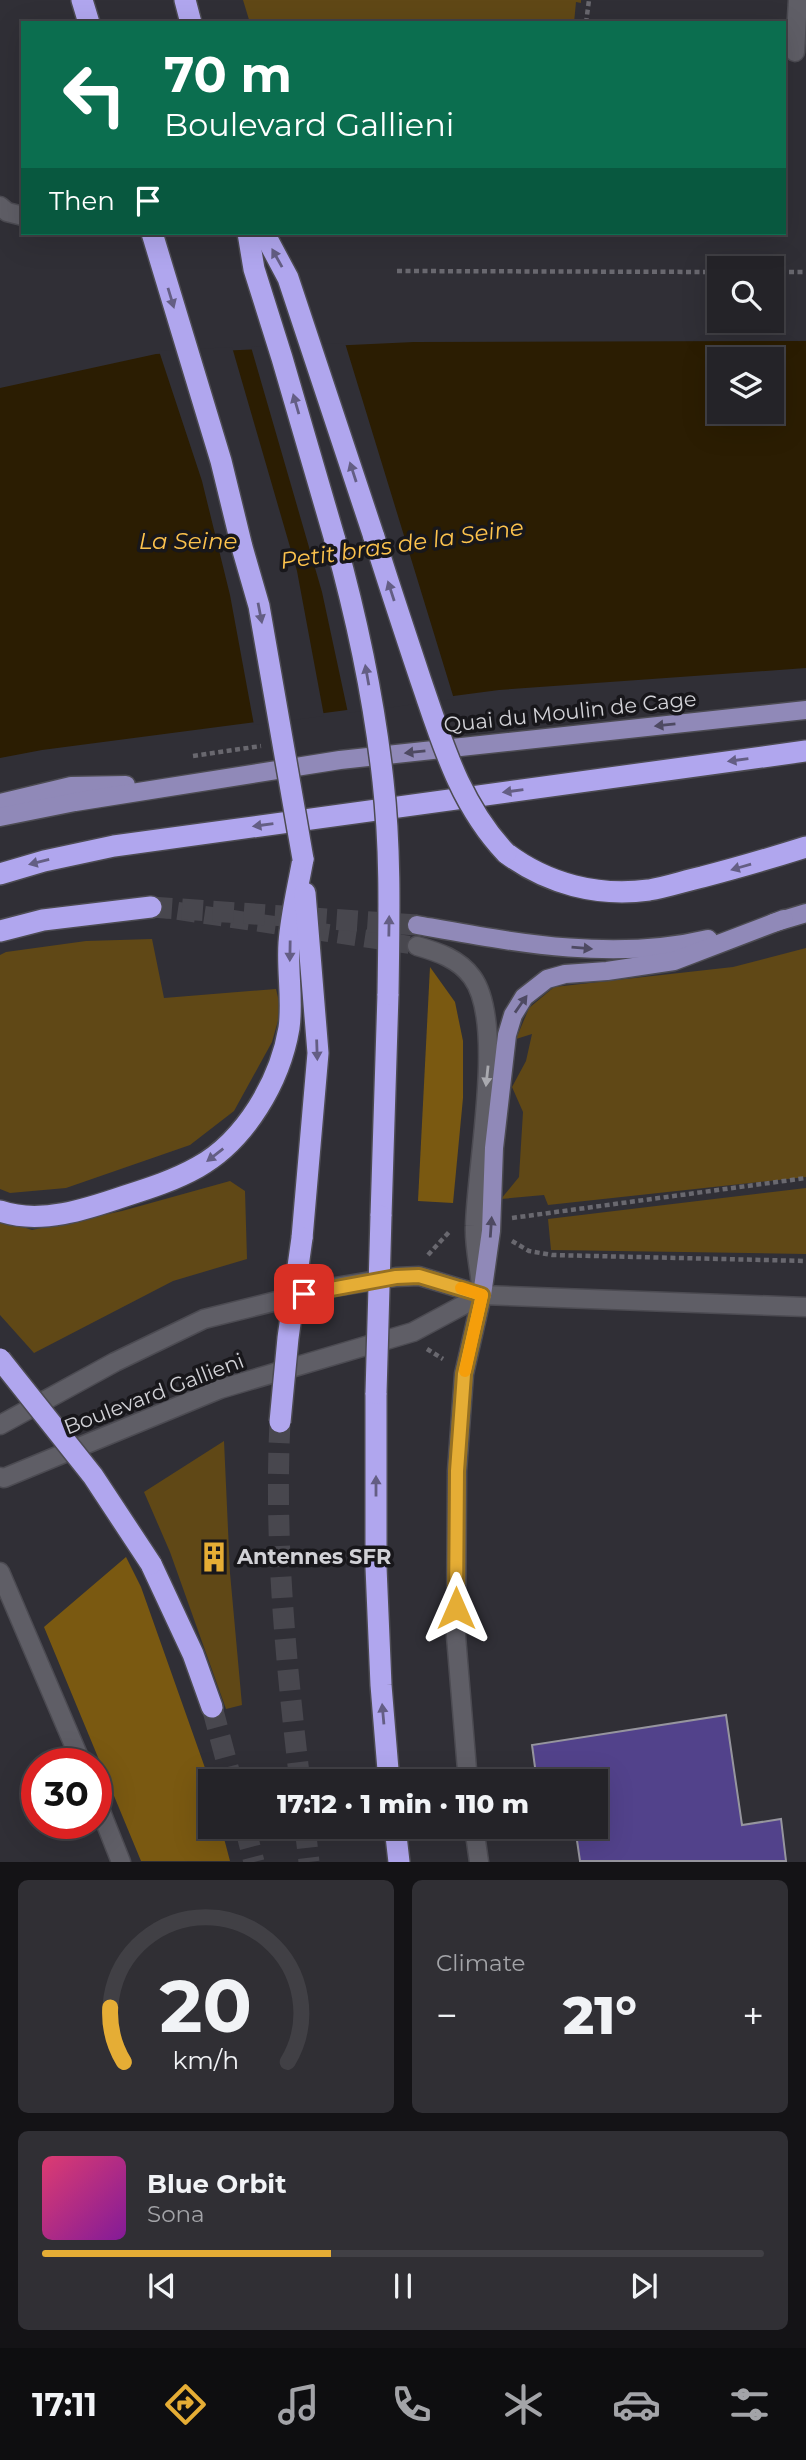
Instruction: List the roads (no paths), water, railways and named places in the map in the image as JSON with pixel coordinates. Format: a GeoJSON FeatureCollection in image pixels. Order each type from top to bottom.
{"type":"FeatureCollection","features":[{"type":"Feature","properties":{"kind":"highway"},"geometry":{"type":"LineString","coordinates":[[82,0],[88,21]]}},
{"type":"Feature","properties":{"kind":"highway"},"geometry":{"type":"LineString","coordinates":[[185,0],[190,21]]}},
{"type":"Feature","properties":{"kind":"highway"},"geometry":{"type":"LineString","coordinates":[[153,235],[221,461],[259,606],[303,859],[318,1053],[302,1238],[280,1422]]}},
{"type":"Feature","properties":{"kind":"highway"},"geometry":{"type":"LineString","coordinates":[[248,235],[254,270],[330,522],[363,651],[384,783],[389,903],[376,1394],[376,1567],[388,1769]]}},
{"type":"Feature","properties":{"kind":"highway"},"geometry":{"type":"LineString","coordinates":[[265,235],[288,278],[397,609],[459,786],[480,823],[506,853],[547,878],[582,888],[612,892],[649,890],[738,868],[806,847]]}},
{"type":"Feature","properties":{"kind":"highway"},"geometry":{"type":"LineString","coordinates":[[0,874],[44,861],[114,846],[806,751]]}},
{"type":"Feature","properties":{"kind":"highway"},"geometry":{"type":"LineString","coordinates":[[0,1211],[27,1216],[48,1216],[91,1207],[141,1191],[201,1166],[223,1149],[243,1128],[273,1078],[287,1035],[290,1002],[289,944],[303,859]]}},
{"type":"Feature","properties":{"kind":"highway"},"geometry":{"type":"LineString","coordinates":[[0,931],[43,920],[151,907]]}},
{"type":"Feature","properties":{"kind":"highway"},"geometry":{"type":"LineString","coordinates":[[0,1359],[93,1476],[151,1564],[193,1654],[212,1707]]}},
{"type":"Feature","properties":{"kind":"highway"},"geometry":{"type":"LineString","coordinates":[[396,1839],[399,1861]]}},
{"type":"Feature","properties":{"kind":"main road"},"geometry":{"type":"LineString","coordinates":[[795,52],[798,0]]}},
{"type":"Feature","properties":{"kind":"main road"},"geometry":{"type":"LineString","coordinates":[[0,206],[7,212],[21,216]]}},
{"type":"Feature","properties":{"kind":"main road","name":"Quai du Moulin de Cage"},"geometry":{"type":"LineString","coordinates":[[189,783],[340,760],[806,710]]}},
{"type":"Feature","properties":{"kind":"main road"},"geometry":{"type":"LineString","coordinates":[[0,803],[71,786],[189,783]]}},
{"type":"Feature","properties":{"kind":"main road"},"geometry":{"type":"LineString","coordinates":[[0,817],[189,783]]}},
{"type":"Feature","properties":{"kind":"main road"},"geometry":{"type":"LineString","coordinates":[[417,925],[521,942],[603,950],[641,949],[690,943],[806,913]]}},
{"type":"Feature","properties":{"kind":"main road"},"geometry":{"type":"LineString","coordinates":[[467,1769],[456,1636],[457,1471],[464,1374],[482,1295],[507,1035],[513,1015],[524,998],[547,979],[565,974],[621,970],[674,961],[784,919]]}},
{"type":"Feature","properties":{"kind":"main road"},"geometry":{"type":"LineString","coordinates":[[417,946],[445,955],[464,968],[480,992],[486,1016],[489,1060],[489,1227]]}},
{"type":"Feature","properties":{"kind":"main road","name":"Boulevard Gallieni"},"geometry":{"type":"LineString","coordinates":[[0,1425],[134,1352],[204,1319],[330,1288],[419,1276],[482,1295],[806,1307]]}},
{"type":"Feature","properties":{"kind":"main road","name":"Boulevard Gallieni"},"geometry":{"type":"LineString","coordinates":[[0,1477],[4,1478],[220,1389],[413,1332],[482,1295]]}},
{"type":"Feature","properties":{"kind":"main road"},"geometry":{"type":"LineString","coordinates":[[0,1572],[75,1748]]}},
{"type":"Feature","properties":{"kind":"main road"},"geometry":{"type":"LineString","coordinates":[[112,1839],[121,1861]]}},
{"type":"Feature","properties":{"kind":"main road"},"geometry":{"type":"LineString","coordinates":[[476,1839],[479,1861]]}},
{"type":"Feature","properties":{"kind":"water","name":"La Seine"},"geometry":{"type":"Polygon","coordinates":[[[806,341],[806,668],[499,690],[42,750],[0,758],[0,388],[156,354],[414,342],[806,341]]]}},
{"type":"Feature","properties":{"kind":"tunnel"},"geometry":{"type":"LineString","coordinates":[[151,907],[417,946]]}},
{"type":"Feature","properties":{"kind":"tunnel"},"geometry":{"type":"LineString","coordinates":[[151,907],[417,925]]}},
{"type":"Feature","properties":{"kind":"tunnel"},"geometry":{"type":"LineString","coordinates":[[280,1422],[282,1602],[299,1769]]}},
{"type":"Feature","properties":{"kind":"tunnel"},"geometry":{"type":"LineString","coordinates":[[212,1707],[229,1769]]}},
{"type":"Feature","properties":{"kind":"tunnel"},"geometry":{"type":"LineString","coordinates":[[248,1839],[254,1862]]}},
{"type":"Feature","properties":{"kind":"tunnel"},"geometry":{"type":"LineString","coordinates":[[306,1839],[309,1862]]}},
{"type":"Feature","properties":{"kind":"place","name":"Antennes SFR"},"geometry":{"type":"Point","coordinates":[214,1557]}},
{"type":"Feature","properties":{"kind":"water label","name":"Petit bras de la Seine"},"geometry":{"type":"Point","coordinates":[402,544]}}]}
